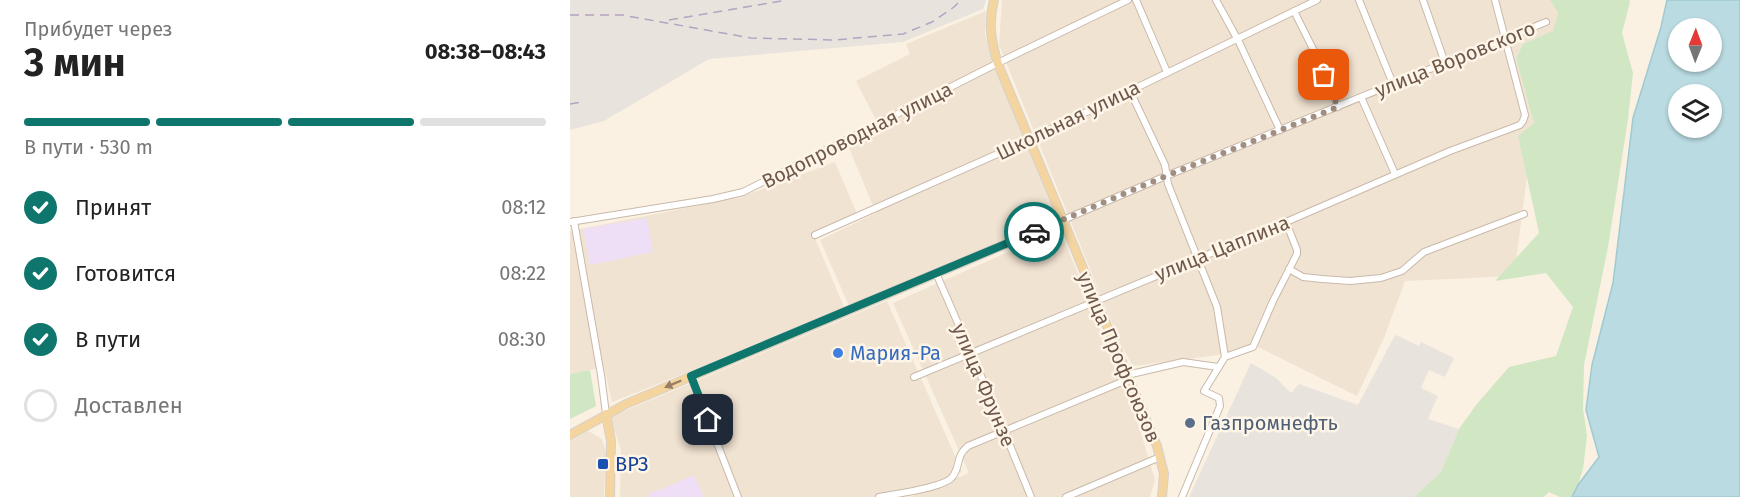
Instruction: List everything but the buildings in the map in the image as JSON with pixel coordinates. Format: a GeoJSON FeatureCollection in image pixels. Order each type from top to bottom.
{"type":"FeatureCollection","features":[{"type":"Feature","properties":{"kind":"main road","name":"улица Профсоюзов"},"geometry":{"type":"LineString","coordinates":[[994,0],[990,34],[998,64],[1160,457],[1164,474],[1162,497]]}},
{"type":"Feature","properties":{"kind":"main road","name":"улица Воровского"},"geometry":{"type":"LineString","coordinates":[[570,435],[606,414],[691,376],[1063,220]]}},
{"type":"Feature","properties":{"kind":"main road"},"geometry":{"type":"LineString","coordinates":[[606,414],[611,441],[610,497]]}},
{"type":"Feature","properties":{"kind":"street","name":"Водопроводная улица"},"geometry":{"type":"LineString","coordinates":[[572,222],[743,192],[1128,0]]}},
{"type":"Feature","properties":{"kind":"street"},"geometry":{"type":"LineString","coordinates":[[1136,0],[1167,72]]}},
{"type":"Feature","properties":{"kind":"street"},"geometry":{"type":"LineString","coordinates":[[1216,0],[1239,42],[1280,130]]}},
{"type":"Feature","properties":{"kind":"street","name":"Школьная улица"},"geometry":{"type":"LineString","coordinates":[[815,235],[1029,140],[1317,0]]}},
{"type":"Feature","properties":{"kind":"street"},"geometry":{"type":"LineString","coordinates":[[1359,0],[1393,84]]}},
{"type":"Feature","properties":{"kind":"street"},"geometry":{"type":"LineString","coordinates":[[1423,0],[1445,63]]}},
{"type":"Feature","properties":{"kind":"street"},"geometry":{"type":"LineString","coordinates":[[1495,0],[1505,39]]}},
{"type":"Feature","properties":{"kind":"street"},"geometry":{"type":"LineString","coordinates":[[1294,11],[1318,59],[1338,107]]}},
{"type":"Feature","properties":{"kind":"street","name":"улица Воровского"},"geometry":{"type":"LineString","coordinates":[[1063,220],[1546,22]]}},
{"type":"Feature","properties":{"kind":"street","name":"улица Цаплина"},"geometry":{"type":"LineString","coordinates":[[914,377],[1450,151],[1520,125],[1525,115],[1505,39]]}},
{"type":"Feature","properties":{"kind":"street"},"geometry":{"type":"LineString","coordinates":[[1130,91],[1165,165],[1168,184],[1217,306],[1225,357]]}},
{"type":"Feature","properties":{"kind":"street"},"geometry":{"type":"LineString","coordinates":[[1361,97],[1395,174]]}},
{"type":"Feature","properties":{"kind":"street"},"geometry":{"type":"LineString","coordinates":[[1289,269],[1303,277],[1322,279],[1350,281],[1381,278],[1402,271],[1424,252],[1524,214]]}},
{"type":"Feature","properties":{"kind":"street"},"geometry":{"type":"LineString","coordinates":[[572,222],[601,375],[606,414]]}},
{"type":"Feature","properties":{"kind":"street"},"geometry":{"type":"LineString","coordinates":[[1182,497],[1220,406],[1219,398],[1204,391],[1225,357],[1253,347],[1273,300],[1295,260],[1297,250],[1286,222]]}},
{"type":"Feature","properties":{"kind":"street","name":"улица Фрунзе"},"geometry":{"type":"LineString","coordinates":[[936,273],[1031,497]]}},
{"type":"Feature","properties":{"kind":"street"},"geometry":{"type":"LineString","coordinates":[[879,497],[907,493],[944,483],[953,477],[961,452],[968,446],[1128,377],[1183,362],[1218,367]]}},
{"type":"Feature","properties":{"kind":"street"},"geometry":{"type":"LineString","coordinates":[[691,376],[738,497]]}},
{"type":"Feature","properties":{"kind":"street"},"geometry":{"type":"LineString","coordinates":[[1066,497],[1160,457]]}},
{"type":"Feature","properties":{"kind":"shaded area"},"geometry":{"type":"Polygon","coordinates":[[[570,0],[986,0],[983,9],[903,42],[709,59],[604,121],[570,130],[570,0]]]}},
{"type":"Feature","properties":{"kind":"shaded area"},"geometry":{"type":"Polygon","coordinates":[[[1002,0],[1550,0],[1558,13],[1553,32],[1523,44],[1516,59],[1534,123],[1514,276],[1405,281],[1384,338],[1357,396],[1256,346],[1218,355],[1133,366],[1121,345],[999,45],[1002,0]]]}},
{"type":"Feature","properties":{"kind":"shaded area"},"geometry":{"type":"Polygon","coordinates":[[[986,11],[985,34],[993,62],[1056,218],[849,306],[820,240],[876,213],[847,143],[880,128],[856,81],[910,54],[906,44],[986,11]]]}},
{"type":"Feature","properties":{"kind":"shaded area"},"geometry":{"type":"Polygon","coordinates":[[[835,162],[858,216],[814,236],[844,307],[612,402],[604,367],[570,374],[570,231],[741,197],[835,162]]]}},
{"type":"Feature","properties":{"kind":"shaded area"},"geometry":{"type":"Polygon","coordinates":[[[647,218],[653,252],[590,265],[583,229],[647,218]]]}},
{"type":"Feature","properties":{"kind":"shaded area"},"geometry":{"type":"Polygon","coordinates":[[[1060,229],[1139,427],[1155,480],[1150,497],[910,497],[969,473],[893,303],[1060,229]]]}},
{"type":"Feature","properties":{"kind":"shaded area"},"geometry":{"type":"Polygon","coordinates":[[[887,301],[962,472],[894,497],[620,497],[621,450],[610,417],[887,301]]]}},
{"type":"Feature","properties":{"kind":"shaded area"},"geometry":{"type":"Polygon","coordinates":[[[1396,335],[1419,346],[1421,342],[1454,358],[1445,377],[1429,370],[1421,388],[1438,396],[1428,419],[1459,429],[1441,472],[1414,497],[1189,497],[1251,363],[1276,378],[1291,393],[1299,384],[1358,405],[1396,335]]]}},
{"type":"Feature","properties":{"kind":"shaded area"},"geometry":{"type":"Polygon","coordinates":[[[588,431],[602,439],[606,452],[604,497],[570,497],[570,441],[588,431]]]}},
{"type":"Feature","properties":{"kind":"shaded area"},"geometry":{"type":"Polygon","coordinates":[[[694,475],[704,497],[650,497],[649,493],[694,475]]]}},
{"type":"Feature","properties":{"kind":"green space"},"geometry":{"type":"Polygon","coordinates":[[[1550,0],[1629,0],[1630,2],[1622,33],[1633,73],[1608,247],[1584,365],[1583,409],[1587,436],[1583,469],[1572,497],[1560,497],[1549,492],[1544,497],[1414,497],[1441,472],[1459,429],[1476,405],[1509,367],[1556,356],[1573,307],[1546,273],[1495,281],[1539,233],[1518,136],[1534,123],[1516,59],[1523,44],[1553,31],[1558,13],[1550,0]]]}},
{"type":"Feature","properties":{"kind":"green space"},"geometry":{"type":"Polygon","coordinates":[[[590,370],[596,406],[570,419],[570,374],[590,370]]]}},
{"type":"Feature","properties":{"kind":"water"},"geometry":{"type":"Polygon","coordinates":[[[1667,0],[1740,0],[1740,497],[1572,497],[1599,457],[1586,410],[1592,365],[1613,283],[1633,118],[1667,0]]]}},
{"type":"Feature","properties":{"kind":"railway"},"geometry":{"type":"LineString","coordinates":[[669,20],[787,0]]}},
{"type":"Feature","properties":{"kind":"railway"},"geometry":{"type":"LineString","coordinates":[[570,15],[622,15],[751,38],[834,40],[903,34],[932,22],[961,0]]}},
{"type":"Feature","properties":{"kind":"railway"},"geometry":{"type":"LineString","coordinates":[[570,104],[582,102]]}},
{"type":"Feature","properties":{"kind":"way so far"},"geometry":{"type":"LineString","coordinates":[[1034,232],[1338,107],[1324,75]]}},
{"type":"Feature","properties":{"kind":"place","name":"Мария-Ра"},"geometry":{"type":"Point","coordinates":[838,353]}},
{"type":"Feature","properties":{"kind":"place","name":"Газпромнефть"},"geometry":{"type":"Point","coordinates":[1190,423]}},
{"type":"Feature","properties":{"kind":"place","name":"ВРЗ"},"geometry":{"type":"Point","coordinates":[603,464]}},
{"type":"Feature","properties":{"kind":"route"},"geometry":{"type":"LineString","coordinates":[[708,420],[691,376],[1034,232]]}}]}
